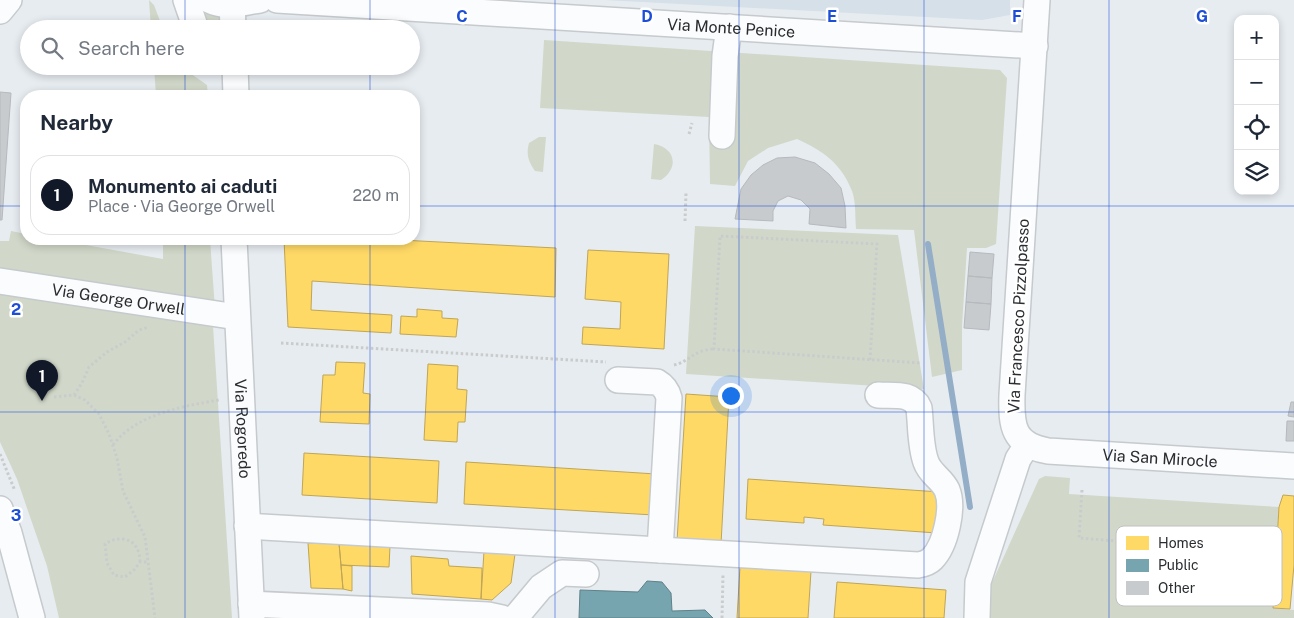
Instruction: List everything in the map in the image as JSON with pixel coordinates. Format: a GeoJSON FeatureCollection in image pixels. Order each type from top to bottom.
{"type":"FeatureCollection","features":[{"type":"Feature","properties":{"kind":"street"},"geometry":{"type":"LineString","coordinates":[[0,12],[9,0]]}},
{"type":"Feature","properties":{"kind":"street"},"geometry":{"type":"LineString","coordinates":[[186,0],[193,20]]}},
{"type":"Feature","properties":{"kind":"street"},"geometry":{"type":"LineString","coordinates":[[227,9],[260,0]]}},
{"type":"Feature","properties":{"kind":"street","name":"Via Monte Penice"},"geometry":{"type":"LineString","coordinates":[[277,0],[1035,46]]}},
{"type":"Feature","properties":{"kind":"street","name":"Via Francesco Pizzolpasso"},"geometry":{"type":"LineString","coordinates":[[1027,446],[1018,436],[1013,426],[1012,395],[1037,0]]}},
{"type":"Feature","properties":{"kind":"street"},"geometry":{"type":"LineString","coordinates":[[722,136],[725,56],[729,27]]}},
{"type":"Feature","properties":{"kind":"street","name":"Via Rogoredo"},"geometry":{"type":"LineString","coordinates":[[234,245],[252,611]]}},
{"type":"Feature","properties":{"kind":"street","name":"Via George Orwell"},"geometry":{"type":"LineString","coordinates":[[0,281],[237,317]]}},
{"type":"Feature","properties":{"kind":"street"},"geometry":{"type":"LineString","coordinates":[[615,371],[656,382],[662,385],[668,393],[660,550]]}},
{"type":"Feature","properties":{"kind":"street"},"geometry":{"type":"LineString","coordinates":[[247,526],[926,564],[936,555],[947,528],[950,503],[948,492],[926,464],[919,408],[916,403],[905,396],[878,395]]}},
{"type":"Feature","properties":{"kind":"street"},"geometry":{"type":"LineString","coordinates":[[977,618],[978,582],[1018,460],[1027,446]]}},
{"type":"Feature","properties":{"kind":"street","name":"Via San Mirocle"},"geometry":{"type":"LineString","coordinates":[[1027,446],[1048,451],[1294,466]]}},
{"type":"Feature","properties":{"kind":"street"},"geometry":{"type":"LineString","coordinates":[[0,509],[9,533],[32,618]]}},
{"type":"Feature","properties":{"kind":"street"},"geometry":{"type":"LineString","coordinates":[[515,618],[541,587],[552,568],[562,573],[586,574]]}},
{"type":"Feature","properties":{"kind":"street"},"geometry":{"type":"LineString","coordinates":[[252,611],[488,615],[502,618]]}},
{"type":"Feature","properties":{"kind":"path"},"geometry":{"type":"LineString","coordinates":[[689,134],[692,123]]}},
{"type":"Feature","properties":{"kind":"path"},"geometry":{"type":"LineString","coordinates":[[686,193],[686,221]]}},
{"type":"Feature","properties":{"kind":"path"},"geometry":{"type":"LineString","coordinates":[[714,349],[720,236],[878,244],[870,360]]}},
{"type":"Feature","properties":{"kind":"path"},"geometry":{"type":"LineString","coordinates":[[74,395],[82,383],[88,367],[139,330],[157,324]]}},
{"type":"Feature","properties":{"kind":"path"},"geometry":{"type":"LineString","coordinates":[[281,343],[615,371]]}},
{"type":"Feature","properties":{"kind":"path"},"geometry":{"type":"LineString","coordinates":[[671,366],[682,363],[697,352],[714,349],[920,364]]}},
{"type":"Feature","properties":{"kind":"path"},"geometry":{"type":"LineString","coordinates":[[54,398],[74,395],[85,400],[99,414],[109,434],[117,458],[123,491],[145,537],[155,618]]}},
{"type":"Feature","properties":{"kind":"path"},"geometry":{"type":"LineString","coordinates":[[113,446],[126,432],[157,414],[180,407],[225,399]]}},
{"type":"Feature","properties":{"kind":"path"},"geometry":{"type":"LineString","coordinates":[[1082,490],[1079,538],[1116,541]]}},
{"type":"Feature","properties":{"kind":"path"},"geometry":{"type":"LineString","coordinates":[[121,537],[130,541],[138,549],[140,562],[125,577],[114,575],[107,563],[104,544],[121,537]]}},
{"type":"Feature","properties":{"kind":"path"},"geometry":{"type":"LineString","coordinates":[[140,562],[148,562]]}},
{"type":"Feature","properties":{"kind":"path"},"geometry":{"type":"LineString","coordinates":[[722,618],[724,570]]}},
{"type":"Feature","properties":{"kind":"shaded area"},"geometry":{"type":"Polygon","coordinates":[[[605,0],[1010,0],[1010,15],[982,20],[605,0]]]}},
{"type":"Feature","properties":{"kind":"green space"},"geometry":{"type":"Polygon","coordinates":[[[149,0],[154,5],[160,20],[150,20],[149,0]]]}},
{"type":"Feature","properties":{"kind":"green space"},"geometry":{"type":"Polygon","coordinates":[[[198,7],[208,10],[223,20],[203,20],[198,7]]]}},
{"type":"Feature","properties":{"kind":"green space"},"geometry":{"type":"Polygon","coordinates":[[[544,40],[1000,70],[1007,78],[996,244],[986,248],[967,248],[962,326],[962,370],[932,377],[914,230],[856,229],[855,204],[848,181],[837,165],[823,153],[797,139],[768,148],[748,161],[735,186],[710,184],[709,117],[540,108],[544,40]]]}},
{"type":"Feature","properties":{"kind":"green space"},"geometry":{"type":"Polygon","coordinates":[[[155,75],[193,75],[207,85],[207,90],[156,90],[155,75]]]}},
{"type":"Feature","properties":{"kind":"green space"},"geometry":{"type":"Polygon","coordinates":[[[539,137],[546,137],[543,172],[535,171],[529,161],[528,154],[529,143],[539,137]]]}},
{"type":"Feature","properties":{"kind":"green space"},"geometry":{"type":"Polygon","coordinates":[[[654,144],[667,150],[671,154],[672,159],[671,170],[661,180],[651,179],[654,144]]]}},
{"type":"Feature","properties":{"kind":"green space"},"geometry":{"type":"Polygon","coordinates":[[[695,226],[898,235],[924,389],[686,374],[695,226]]]}},
{"type":"Feature","properties":{"kind":"green space"},"geometry":{"type":"Polygon","coordinates":[[[11,231],[20,233],[20,245],[86,245],[163,259],[163,245],[210,245],[215,309],[0,276],[0,241],[9,241],[11,231]]]}},
{"type":"Feature","properties":{"kind":"green space"},"geometry":{"type":"Polygon","coordinates":[[[0,291],[213,326],[232,618],[59,618],[47,566],[17,479],[0,442],[0,291]]]}},
{"type":"Feature","properties":{"kind":"green space"},"geometry":{"type":"Polygon","coordinates":[[[1045,476],[1070,478],[1069,494],[1279,507],[1278,526],[1116,526],[1116,606],[1273,606],[1273,608],[1294,610],[1294,618],[990,618],[991,585],[1039,479],[1045,476]]]}},
{"type":"Feature","properties":{"kind":"building: Homes"},"geometry":{"type":"Polygon","coordinates":[[[420,241],[556,248],[555,297],[312,281],[311,310],[392,315],[391,333],[288,327],[284,245],[420,245],[420,241]]]}},
{"type":"Feature","properties":{"kind":"building: Homes"},"geometry":{"type":"Polygon","coordinates":[[[588,250],[669,254],[664,349],[582,344],[583,327],[620,329],[621,302],[585,299],[588,250]]]}},
{"type":"Feature","properties":{"kind":"building: Homes"},"geometry":{"type":"Polygon","coordinates":[[[417,309],[442,311],[442,318],[458,319],[456,337],[400,334],[401,316],[417,317],[417,309]]]}},
{"type":"Feature","properties":{"kind":"building: Homes"},"geometry":{"type":"Polygon","coordinates":[[[336,362],[365,363],[363,393],[370,394],[369,424],[320,422],[323,375],[335,375],[336,362]]]}},
{"type":"Feature","properties":{"kind":"building: Homes"},"geometry":{"type":"Polygon","coordinates":[[[428,364],[458,366],[457,389],[467,390],[465,422],[458,422],[457,442],[424,440],[428,364]]]}},
{"type":"Feature","properties":{"kind":"building: Homes"},"geometry":{"type":"Polygon","coordinates":[[[686,394],[729,397],[721,544],[677,541],[686,394]]]}},
{"type":"Feature","properties":{"kind":"building: Homes"},"geometry":{"type":"Polygon","coordinates":[[[304,453],[439,461],[437,503],[302,495],[304,453]]]}},
{"type":"Feature","properties":{"kind":"building: Homes"},"geometry":{"type":"Polygon","coordinates":[[[466,462],[656,474],[654,515],[464,504],[466,462]]]}},
{"type":"Feature","properties":{"kind":"building: Homes"},"geometry":{"type":"Polygon","coordinates":[[[748,479],[940,492],[937,533],[823,525],[824,519],[804,517],[804,523],[746,519],[748,479]]]}},
{"type":"Feature","properties":{"kind":"building: Homes"},"geometry":{"type":"Polygon","coordinates":[[[1283,495],[1294,496],[1294,565],[1290,609],[1273,608],[1273,606],[1282,606],[1282,526],[1278,526],[1279,507],[1283,495]]]}},
{"type":"Feature","properties":{"kind":"building: Homes"},"geometry":{"type":"Polygon","coordinates":[[[308,543],[339,543],[343,589],[311,588],[308,543]]]}},
{"type":"Feature","properties":{"kind":"building: Homes"},"geometry":{"type":"Polygon","coordinates":[[[339,543],[390,546],[389,567],[341,565],[339,543]]]}},
{"type":"Feature","properties":{"kind":"building: Homes"},"geometry":{"type":"Polygon","coordinates":[[[484,551],[515,554],[511,583],[492,600],[481,599],[484,551]]]}},
{"type":"Feature","properties":{"kind":"building: Homes"},"geometry":{"type":"Polygon","coordinates":[[[411,556],[448,559],[449,566],[482,568],[481,599],[412,594],[411,556]]]}},
{"type":"Feature","properties":{"kind":"building: Homes"},"geometry":{"type":"Polygon","coordinates":[[[341,565],[352,566],[352,591],[343,589],[341,565]]]}},
{"type":"Feature","properties":{"kind":"building: Homes"},"geometry":{"type":"Polygon","coordinates":[[[740,567],[811,571],[808,618],[737,618],[740,567]]]}},
{"type":"Feature","properties":{"kind":"building: Homes"},"geometry":{"type":"Polygon","coordinates":[[[837,582],[946,590],[944,618],[834,618],[837,582]]]}},
{"type":"Feature","properties":{"kind":"building: Public"},"geometry":{"type":"Polygon","coordinates":[[[647,581],[662,582],[671,593],[672,611],[705,610],[713,618],[579,618],[580,590],[638,592],[647,581]]]}},
{"type":"Feature","properties":{"kind":"building: Other"},"geometry":{"type":"Polygon","coordinates":[[[0,92],[11,93],[2,220],[0,220],[0,92]]]}},
{"type":"Feature","properties":{"kind":"building: Other"},"geometry":{"type":"Polygon","coordinates":[[[795,157],[815,163],[829,174],[841,188],[845,206],[846,228],[809,224],[810,209],[801,200],[788,196],[778,201],[773,211],[773,221],[735,219],[741,189],[751,175],[763,165],[777,158],[795,157]]]}},
{"type":"Feature","properties":{"kind":"building: Other"},"geometry":{"type":"Polygon","coordinates":[[[970,252],[994,254],[992,278],[968,276],[970,252]]]}},
{"type":"Feature","properties":{"kind":"building: Other"},"geometry":{"type":"Polygon","coordinates":[[[968,276],[992,278],[991,304],[966,302],[968,276]]]}},
{"type":"Feature","properties":{"kind":"building: Other"},"geometry":{"type":"Polygon","coordinates":[[[966,302],[991,304],[989,330],[964,328],[966,302]]]}},
{"type":"Feature","properties":{"kind":"building: Other"},"geometry":{"type":"Polygon","coordinates":[[[1291,402],[1294,402],[1294,417],[1288,416],[1291,402]]]}},
{"type":"Feature","properties":{"kind":"building: Other"},"geometry":{"type":"Polygon","coordinates":[[[1287,421],[1294,421],[1294,441],[1286,441],[1287,421]]]}},
{"type":"Feature","properties":{"kind":"waterway"},"geometry":{"type":"LineString","coordinates":[[928,244],[970,507]]}},
{"type":"Feature","properties":{"kind":"place","name":"Monumento ai caduti"},"geometry":{"type":"Point","coordinates":[42,401]}}]}
